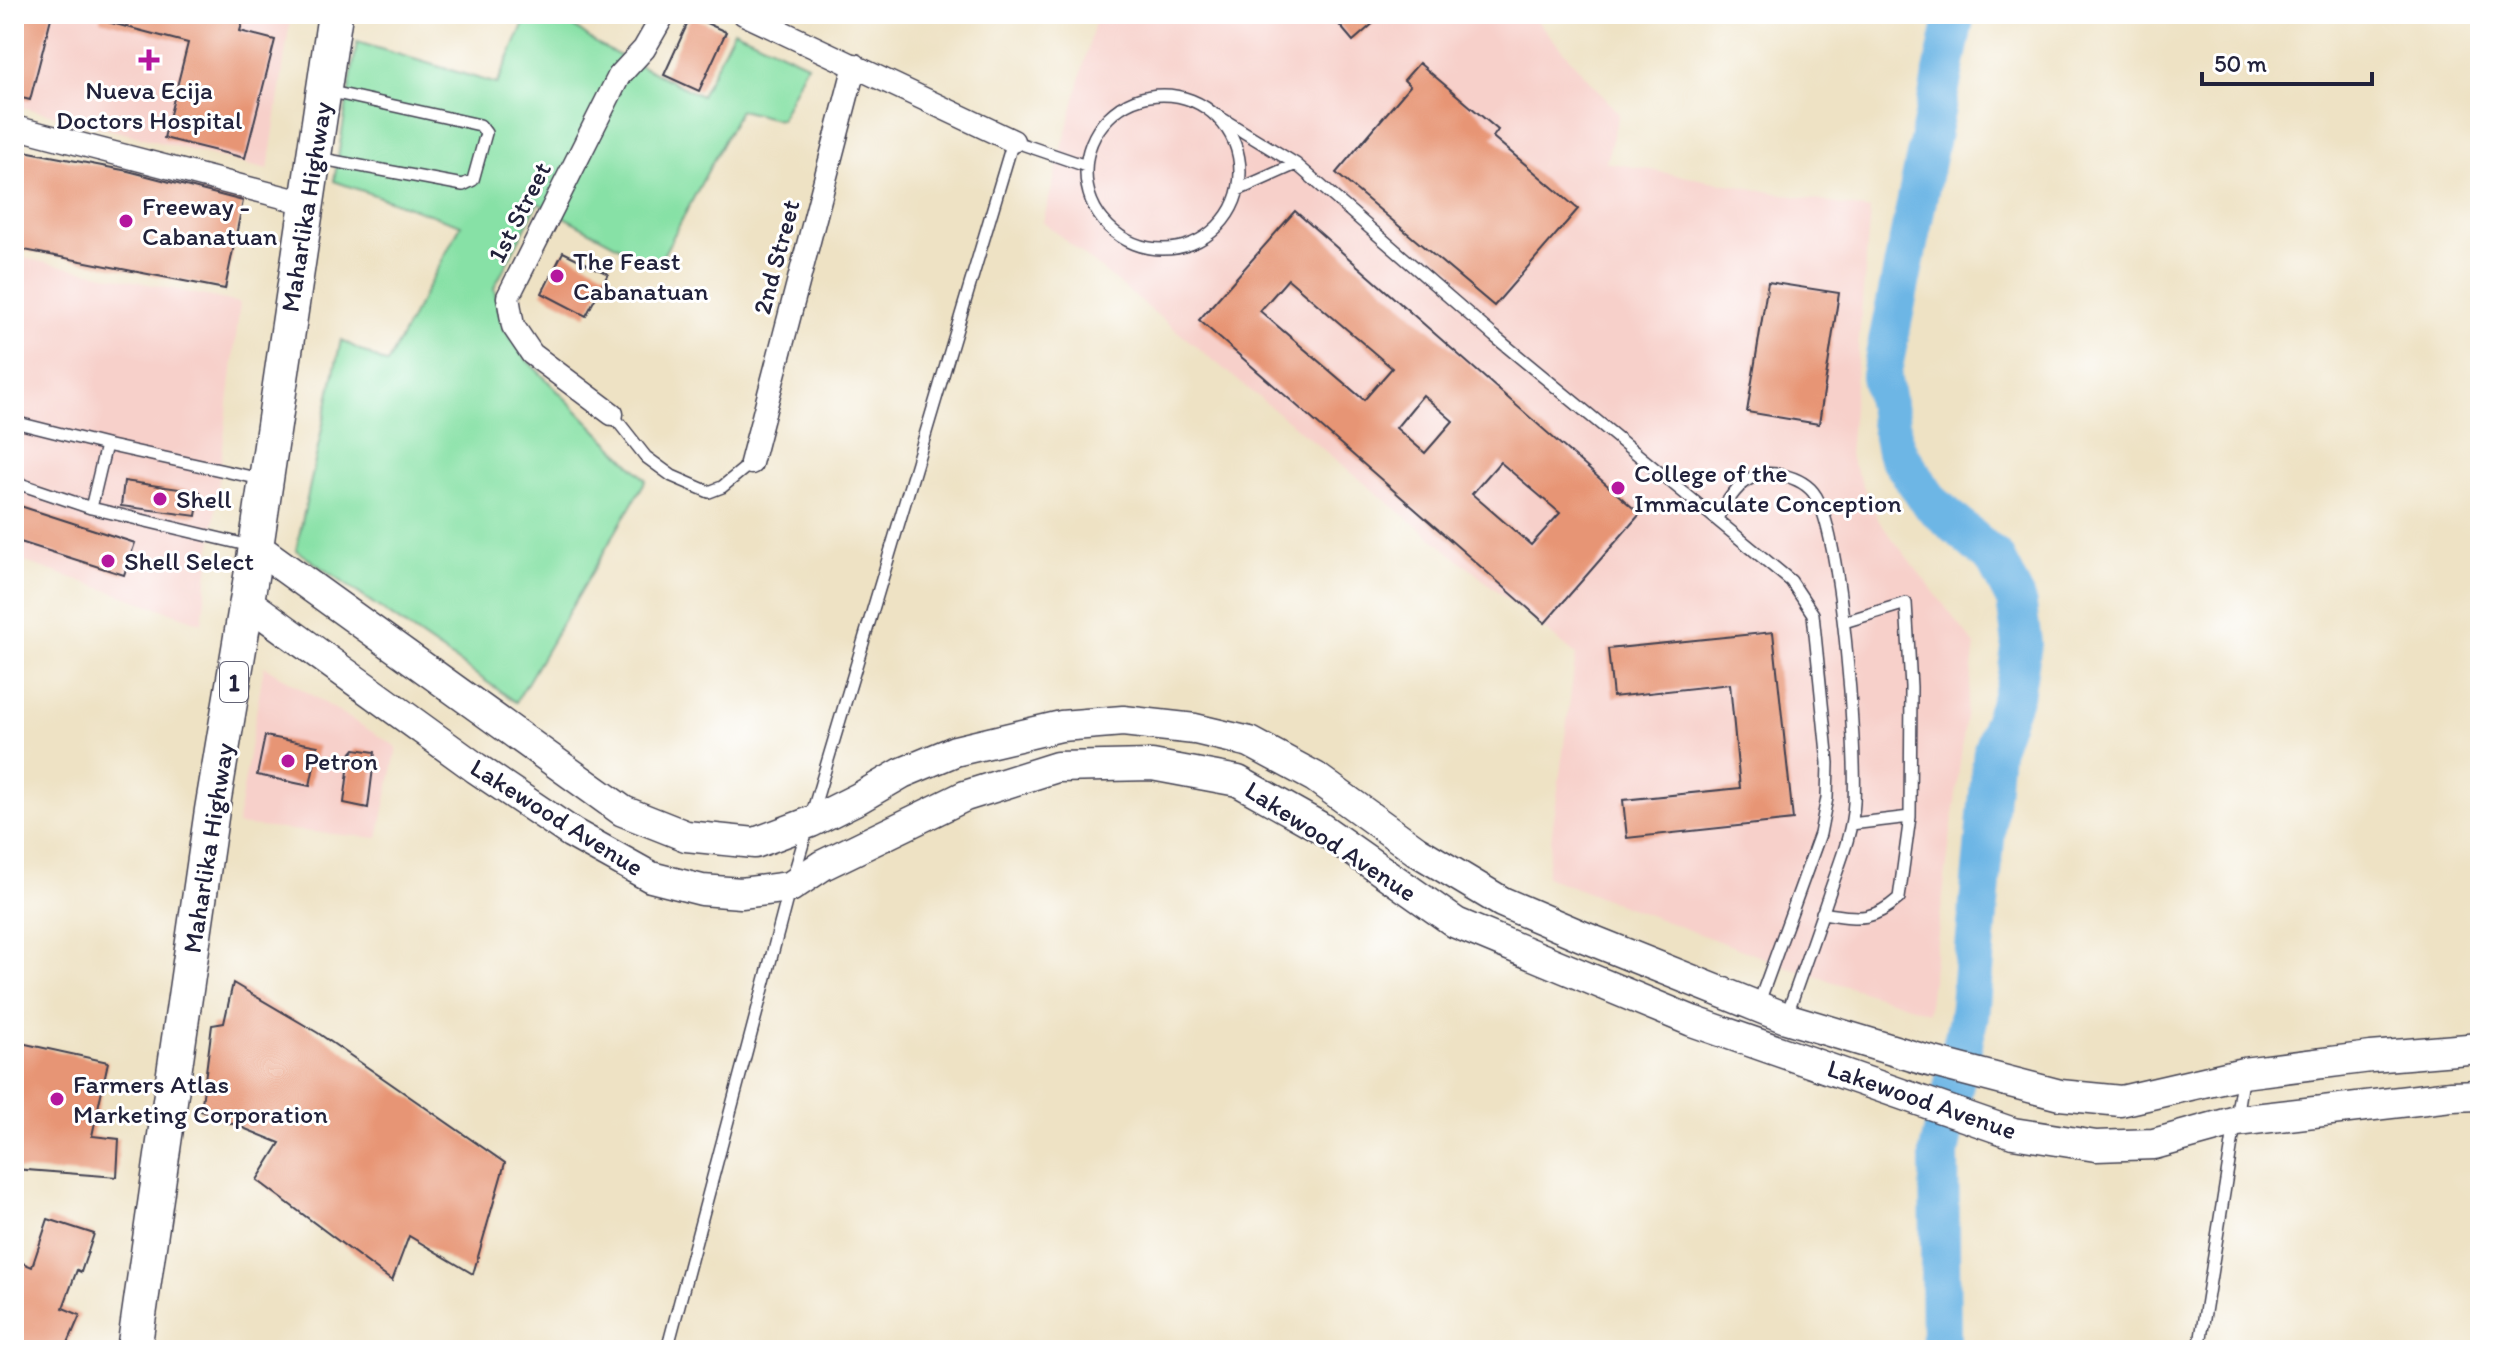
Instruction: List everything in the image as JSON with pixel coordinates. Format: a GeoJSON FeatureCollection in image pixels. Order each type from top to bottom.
{"type":"FeatureCollection","features":[{"type":"Feature","properties":{"kind":"main road","name":"Maharlika Highway"},"geometry":{"type":"LineString","coordinates":[[134,1350],[212,810],[256,547],[335,14]]}},
{"type":"Feature","properties":{"kind":"main road","name":"Lakewood Avenue"},"geometry":{"type":"LineString","coordinates":[[256,547],[623,811],[686,836],[755,843],[811,822],[902,773],[955,751],[1061,726],[1123,721],[1195,729],[1250,742],[1315,777],[1417,851],[1502,902],[1786,1018],[1922,1059],[2060,1095],[2121,1101],[2243,1073],[2371,1057],[2480,1048]]}},
{"type":"Feature","properties":{"kind":"main road","name":"Lakewood Avenue"},"geometry":{"type":"LineString","coordinates":[[247,602],[476,768],[572,833],[651,877],[702,890],[741,893],[790,887],[823,865],[965,796],[1057,767],[1152,765],[1238,781],[1318,826],[1456,923],[1692,1021],[2013,1133],[2096,1146],[2154,1144],[2237,1121],[2480,1095]]}},
{"type":"Feature","properties":{"kind":"street","name":"1st Street"},"geometry":{"type":"LineString","coordinates":[[612,414],[532,354],[513,326],[508,297],[619,76],[644,49],[664,14]]}},
{"type":"Feature","properties":{"kind":"street"},"geometry":{"type":"LineString","coordinates":[[744,14],[1013,141]]}},
{"type":"Feature","properties":{"kind":"street","name":"2nd Street"},"geometry":{"type":"LineString","coordinates":[[751,463],[855,65]]}},
{"type":"Feature","properties":{"kind":"street"},"geometry":{"type":"LineString","coordinates":[[14,127],[306,203]]}},
{"type":"Feature","properties":{"kind":"lane"},"geometry":{"type":"LineString","coordinates":[[313,157],[463,185],[473,180],[486,133],[480,125],[323,90]]}},
{"type":"Feature","properties":{"kind":"lane"},"geometry":{"type":"LineString","coordinates":[[1216,115],[1233,137],[1240,163],[1238,190],[1226,216],[1206,236],[1179,247],[1151,248],[1124,238],[1102,219],[1089,194],[1086,166],[1092,142],[1105,121],[1124,105],[1147,96],[1172,95],[1196,102],[1296,164],[1494,336],[1791,581],[1813,614],[1828,763],[1827,798],[1820,834],[1757,1007]]}},
{"type":"Feature","properties":{"kind":"lane"},"geometry":{"type":"LineString","coordinates":[[667,1350],[790,887],[1013,141],[1086,166]]}},
{"type":"Feature","properties":{"kind":"lane"},"geometry":{"type":"LineString","coordinates":[[1238,190],[1296,164]]}},
{"type":"Feature","properties":{"kind":"lane"},"geometry":{"type":"LineString","coordinates":[[612,414],[646,457],[672,476],[709,492],[722,487],[751,463]]}},
{"type":"Feature","properties":{"kind":"lane"},"geometry":{"type":"LineString","coordinates":[[14,422],[265,480]]}},
{"type":"Feature","properties":{"kind":"lane"},"geometry":{"type":"LineString","coordinates":[[91,508],[106,445]]}},
{"type":"Feature","properties":{"kind":"lane"},"geometry":{"type":"LineString","coordinates":[[1717,518],[1733,491],[1750,477],[1772,473],[1794,478],[1812,491],[1824,512],[1844,622],[1853,766],[1851,824],[1786,1018]]}},
{"type":"Feature","properties":{"kind":"lane"},"geometry":{"type":"LineString","coordinates":[[14,482],[91,508],[256,547]]}},
{"type":"Feature","properties":{"kind":"lane"},"geometry":{"type":"LineString","coordinates":[[1822,913],[1856,918],[1882,913],[1899,898],[1910,817],[1911,687],[1906,603],[1844,622]]}},
{"type":"Feature","properties":{"kind":"lane"},"geometry":{"type":"LineString","coordinates":[[1851,824],[1910,817]]}},
{"type":"Feature","properties":{"kind":"lane"},"geometry":{"type":"LineString","coordinates":[[2199,1350],[2243,1073]]}},
{"type":"Feature","properties":{"kind":"shaded area","name":"Nueva Ecija Doctors Hospital"},"geometry":{"type":"Polygon","coordinates":[[[14,14],[291,14],[268,170],[14,105],[14,14]]]}},
{"type":"Feature","properties":{"kind":"shaded area","name":"College of the Immaculate Conception"},"geometry":{"type":"Polygon","coordinates":[[[1097,14],[1531,14],[1619,114],[1606,162],[1870,210],[1849,455],[1879,521],[1975,645],[1928,1012],[1802,972],[1546,877],[1576,655],[1043,222],[1097,14]]]}},
{"type":"Feature","properties":{"kind":"shaded area"},"geometry":{"type":"Polygon","coordinates":[[[14,256],[240,303],[202,623],[14,558],[14,256]]]}},
{"type":"Feature","properties":{"kind":"shaded area"},"geometry":{"type":"Polygon","coordinates":[[[264,666],[397,747],[378,838],[237,825],[264,666]]]}},
{"type":"Feature","properties":{"kind":"green space"},"geometry":{"type":"Polygon","coordinates":[[[528,14],[557,14],[600,46],[701,96],[734,30],[807,64],[780,120],[740,110],[657,267],[538,203],[494,288],[503,327],[527,360],[646,480],[516,702],[296,550],[341,340],[387,364],[461,225],[334,181],[357,42],[497,84],[528,14]]]}},
{"type":"Feature","properties":{"kind":"building"},"geometry":{"type":"Polygon","coordinates":[[[14,14],[52,14],[30,100],[14,96],[14,14]]]}},
{"type":"Feature","properties":{"kind":"building"},"geometry":{"type":"Polygon","coordinates":[[[101,14],[173,14],[198,20],[200,14],[245,14],[240,31],[275,40],[245,158],[164,138],[188,43],[100,20],[101,14]]]}},
{"type":"Feature","properties":{"kind":"building"},"geometry":{"type":"Polygon","coordinates":[[[1330,14],[1384,14],[1353,41],[1330,14]]]}},
{"type":"Feature","properties":{"kind":"building"},"geometry":{"type":"Polygon","coordinates":[[[691,16],[726,32],[699,91],[664,75],[691,16]]]}},
{"type":"Feature","properties":{"kind":"building"},"geometry":{"type":"Polygon","coordinates":[[[1419,63],[1498,130],[1493,137],[1578,209],[1494,306],[1336,173],[1410,86],[1404,80],[1419,63]]]}},
{"type":"Feature","properties":{"kind":"building","name":"Freeway - Cabanatuan"},"geometry":{"type":"Polygon","coordinates":[[[14,149],[128,171],[243,201],[225,289],[14,248],[14,149]]]}},
{"type":"Feature","properties":{"kind":"building"},"geometry":{"type":"Polygon","coordinates":[[[1295,211],[1640,514],[1545,623],[1199,320],[1295,211]],[[1288,279],[1260,311],[1364,400],[1392,368],[1288,279]],[[1423,395],[1396,428],[1425,453],[1453,421],[1423,395]],[[1500,462],[1472,494],[1531,545],[1560,513],[1500,462]]]}},
{"type":"Feature","properties":{"kind":"building"},"geometry":{"type":"Polygon","coordinates":[[[563,252],[608,274],[586,316],[542,293],[563,252]]]}},
{"type":"Feature","properties":{"kind":"building"},"geometry":{"type":"Polygon","coordinates":[[[1768,282],[1839,293],[1819,424],[1747,412],[1768,282]]]}},
{"type":"Feature","properties":{"kind":"building","name":"Shell"},"geometry":{"type":"Polygon","coordinates":[[[124,481],[200,492],[196,516],[121,506],[124,481]]]}},
{"type":"Feature","properties":{"kind":"building"},"geometry":{"type":"Polygon","coordinates":[[[14,504],[135,543],[124,575],[14,540],[14,504]]]}},
{"type":"Feature","properties":{"kind":"building"},"geometry":{"type":"Polygon","coordinates":[[[1773,632],[1793,820],[1627,838],[1623,800],[1740,788],[1730,684],[1613,697],[1608,649],[1773,632]]]}},
{"type":"Feature","properties":{"kind":"building","name":"Petron"},"geometry":{"type":"Polygon","coordinates":[[[265,736],[318,746],[310,786],[257,775],[265,736]]]}},
{"type":"Feature","properties":{"kind":"building"},"geometry":{"type":"Polygon","coordinates":[[[355,749],[375,752],[368,808],[344,803],[350,755],[355,749]]]}},
{"type":"Feature","properties":{"kind":"building"},"geometry":{"type":"Polygon","coordinates":[[[233,983],[318,1033],[505,1163],[473,1274],[409,1236],[392,1281],[257,1180],[280,1143],[201,1111],[212,1025],[224,1023],[233,983]]]}},
{"type":"Feature","properties":{"kind":"building","name":"Farmers Atlas Marketing Corporation"},"geometry":{"type":"Polygon","coordinates":[[[21,1043],[108,1062],[92,1136],[119,1139],[117,1177],[14,1169],[14,1059],[21,1043]]]}},
{"type":"Feature","properties":{"kind":"building"},"geometry":{"type":"Polygon","coordinates":[[[48,1219],[94,1234],[81,1272],[77,1270],[63,1308],[80,1315],[65,1350],[14,1350],[14,1286],[23,1263],[32,1267],[48,1219]]]}},
{"type":"Feature","properties":{"kind":"waterway"},"geometry":{"type":"LineString","coordinates":[[1941,1350],[1939,1152],[1969,1015],[1993,750],[2015,689],[2022,643],[2016,600],[1995,559],[1930,502],[1896,452],[1881,376],[1955,14]]}},
{"type":"Feature","properties":{"kind":"place","name":"Nueva Ecija Doctors Hospital"},"geometry":{"type":"Point","coordinates":[149,60]}},
{"type":"Feature","properties":{"kind":"place","name":"Freeway - Cabanatuan"},"geometry":{"type":"Point","coordinates":[126,221]}},
{"type":"Feature","properties":{"kind":"place","name":"The Feast Cabanatuan"},"geometry":{"type":"Point","coordinates":[557,276]}},
{"type":"Feature","properties":{"kind":"place","name":"College of the Immaculate Conception"},"geometry":{"type":"Point","coordinates":[1618,488]}},
{"type":"Feature","properties":{"kind":"place","name":"Shell"},"geometry":{"type":"Point","coordinates":[160,499]}},
{"type":"Feature","properties":{"kind":"place","name":"Shell Select"},"geometry":{"type":"Point","coordinates":[108,561]}},
{"type":"Feature","properties":{"kind":"place","name":"Petron"},"geometry":{"type":"Point","coordinates":[288,761]}},
{"type":"Feature","properties":{"kind":"place","name":"Farmers Atlas Marketing Corporation"},"geometry":{"type":"Point","coordinates":[57,1099]}}]}
